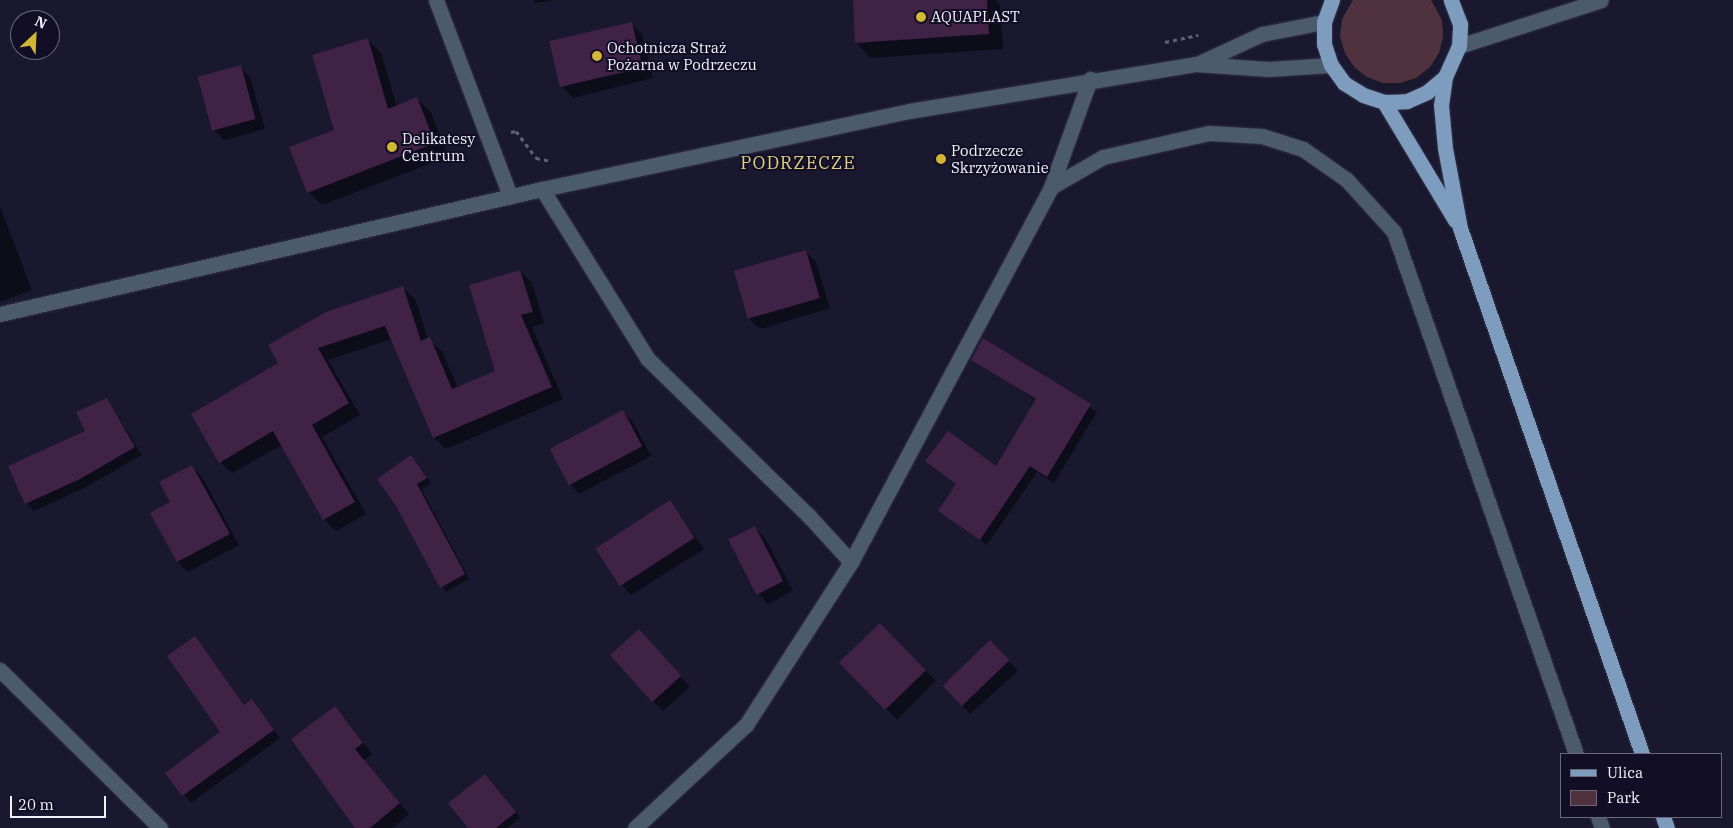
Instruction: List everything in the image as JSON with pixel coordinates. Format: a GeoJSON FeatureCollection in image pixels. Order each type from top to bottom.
{"type":"FeatureCollection","features":[{"type":"Feature","properties":{"kind":"main road"},"geometry":{"type":"LineString","coordinates":[[1332,0],[1324,22],[1324,44],[1331,65],[1344,83],[1363,96],[1384,102],[1406,100],[1428,92],[1445,77]]}},
{"type":"Feature","properties":{"kind":"main road"},"geometry":{"type":"LineString","coordinates":[[1451,0],[1460,24],[1459,46],[1445,77],[1441,105],[1444,139],[1460,228],[1642,753]]}},
{"type":"Feature","properties":{"kind":"main road"},"geometry":{"type":"LineString","coordinates":[[1384,102],[1460,228]]}},
{"type":"Feature","properties":{"kind":"street"},"geometry":{"type":"LineString","coordinates":[[436,0],[510,196]]}},
{"type":"Feature","properties":{"kind":"street"},"geometry":{"type":"LineString","coordinates":[[1459,46],[1601,0]]}},
{"type":"Feature","properties":{"kind":"street"},"geometry":{"type":"LineString","coordinates":[[1195,64],[1262,34],[1324,22]]}},
{"type":"Feature","properties":{"kind":"street"},"geometry":{"type":"LineString","coordinates":[[0,314],[510,196],[909,111],[1090,79],[1195,64],[1269,69],[1331,65]]}},
{"type":"Feature","properties":{"kind":"street"},"geometry":{"type":"LineString","coordinates":[[635,828],[746,725],[851,562],[1051,188],[1090,79]]}},
{"type":"Feature","properties":{"kind":"street"},"geometry":{"type":"LineString","coordinates":[[1051,188],[1103,157],[1210,133],[1262,136],[1303,149],[1347,180],[1394,232],[1576,753]]}},
{"type":"Feature","properties":{"kind":"street"},"geometry":{"type":"LineString","coordinates":[[542,189],[647,358],[809,516],[851,562]]}},
{"type":"Feature","properties":{"kind":"street"},"geometry":{"type":"LineString","coordinates":[[0,670],[160,828]]}},
{"type":"Feature","properties":{"kind":"green space"},"geometry":{"type":"Polygon","coordinates":[[[1353,0],[1431,0],[1442,20],[1443,37],[1439,53],[1430,67],[1416,78],[1400,83],[1383,83],[1367,77],[1354,67],[1345,53],[1340,36],[1342,19],[1353,0]]]}},
{"type":"Feature","properties":{"kind":"building","name":"AQUAPLAST"},"geometry":{"type":"Polygon","coordinates":[[[853,0],[987,0],[989,34],[855,43],[853,0]]]}},
{"type":"Feature","properties":{"kind":"building","name":"Ochotnicza Straż Pożarna w Podrzeczu"},"geometry":{"type":"Polygon","coordinates":[[[632,22],[643,68],[560,87],[549,41],[632,22]]]}},
{"type":"Feature","properties":{"kind":"building"},"geometry":{"type":"Polygon","coordinates":[[[368,38],[388,109],[417,97],[435,143],[307,193],[289,147],[334,130],[312,55],[368,38]]]}},
{"type":"Feature","properties":{"kind":"building"},"geometry":{"type":"Polygon","coordinates":[[[241,65],[255,119],[212,131],[198,77],[241,65]]]}},
{"type":"Feature","properties":{"kind":"building"},"geometry":{"type":"Polygon","coordinates":[[[806,250],[820,298],[748,319],[734,271],[806,250]]]}},
{"type":"Feature","properties":{"kind":"building"},"geometry":{"type":"Polygon","coordinates":[[[520,270],[533,312],[521,315],[552,387],[433,438],[385,326],[318,348],[349,403],[312,425],[355,502],[323,520],[273,431],[219,463],[191,414],[278,363],[268,345],[326,312],[403,286],[421,341],[430,337],[452,389],[495,371],[469,285],[520,270]]]}},
{"type":"Feature","properties":{"kind":"building"},"geometry":{"type":"Polygon","coordinates":[[[983,338],[1091,404],[1047,477],[1030,466],[980,540],[938,511],[956,484],[925,461],[948,431],[996,466],[1036,399],[971,360],[983,338]]]}},
{"type":"Feature","properties":{"kind":"building"},"geometry":{"type":"Polygon","coordinates":[[[107,398],[135,447],[80,479],[25,504],[8,466],[85,431],[76,412],[107,398]]]}},
{"type":"Feature","properties":{"kind":"building"},"geometry":{"type":"Polygon","coordinates":[[[623,410],[642,446],[569,485],[550,449],[623,410]]]}},
{"type":"Feature","properties":{"kind":"building"},"geometry":{"type":"Polygon","coordinates":[[[411,455],[427,478],[417,484],[465,574],[440,588],[396,506],[377,479],[411,455]]]}},
{"type":"Feature","properties":{"kind":"building"},"geometry":{"type":"Polygon","coordinates":[[[192,465],[230,534],[177,562],[150,513],[170,502],[159,482],[192,465]]]}},
{"type":"Feature","properties":{"kind":"building"},"geometry":{"type":"Polygon","coordinates":[[[670,500],[695,538],[620,586],[595,548],[670,500]]]}},
{"type":"Feature","properties":{"kind":"building"},"geometry":{"type":"Polygon","coordinates":[[[755,526],[783,581],[756,595],[728,540],[755,526]]]}},
{"type":"Feature","properties":{"kind":"building"},"geometry":{"type":"Polygon","coordinates":[[[880,623],[926,670],[885,710],[839,663],[880,623]]]}},
{"type":"Feature","properties":{"kind":"building"},"geometry":{"type":"Polygon","coordinates":[[[639,629],[681,676],[652,702],[610,655],[639,629]]]}},
{"type":"Feature","properties":{"kind":"building"},"geometry":{"type":"Polygon","coordinates":[[[195,636],[244,705],[252,699],[274,730],[182,796],[165,773],[220,732],[167,656],[195,636]]]}},
{"type":"Feature","properties":{"kind":"building"},"geometry":{"type":"Polygon","coordinates":[[[990,640],[1009,660],[962,706],[943,686],[990,640]]]}},
{"type":"Feature","properties":{"kind":"building"},"geometry":{"type":"Polygon","coordinates":[[[335,706],[363,743],[355,749],[400,803],[370,828],[355,828],[291,739],[335,706]]]}},
{"type":"Feature","properties":{"kind":"building"},"geometry":{"type":"Polygon","coordinates":[[[485,774],[516,812],[496,828],[468,828],[448,803],[485,774]]]}},
{"type":"Feature","properties":{"kind":"place","name":"AQUAPLAST"},"geometry":{"type":"Point","coordinates":[921,17]}},
{"type":"Feature","properties":{"kind":"place","name":"Ochotnicza Straż Pożarna w Podrzeczu"},"geometry":{"type":"Point","coordinates":[597,56]}},
{"type":"Feature","properties":{"kind":"place","name":"Delikatesy Centrum"},"geometry":{"type":"Point","coordinates":[392,147]}},
{"type":"Feature","properties":{"kind":"place","name":"Podrzecze Skrzyżowanie"},"geometry":{"type":"Point","coordinates":[941,159]}},
{"type":"Feature","properties":{"kind":"district","name":"PODRZECZE"},"geometry":{"type":"Point","coordinates":[798,163]}}]}
